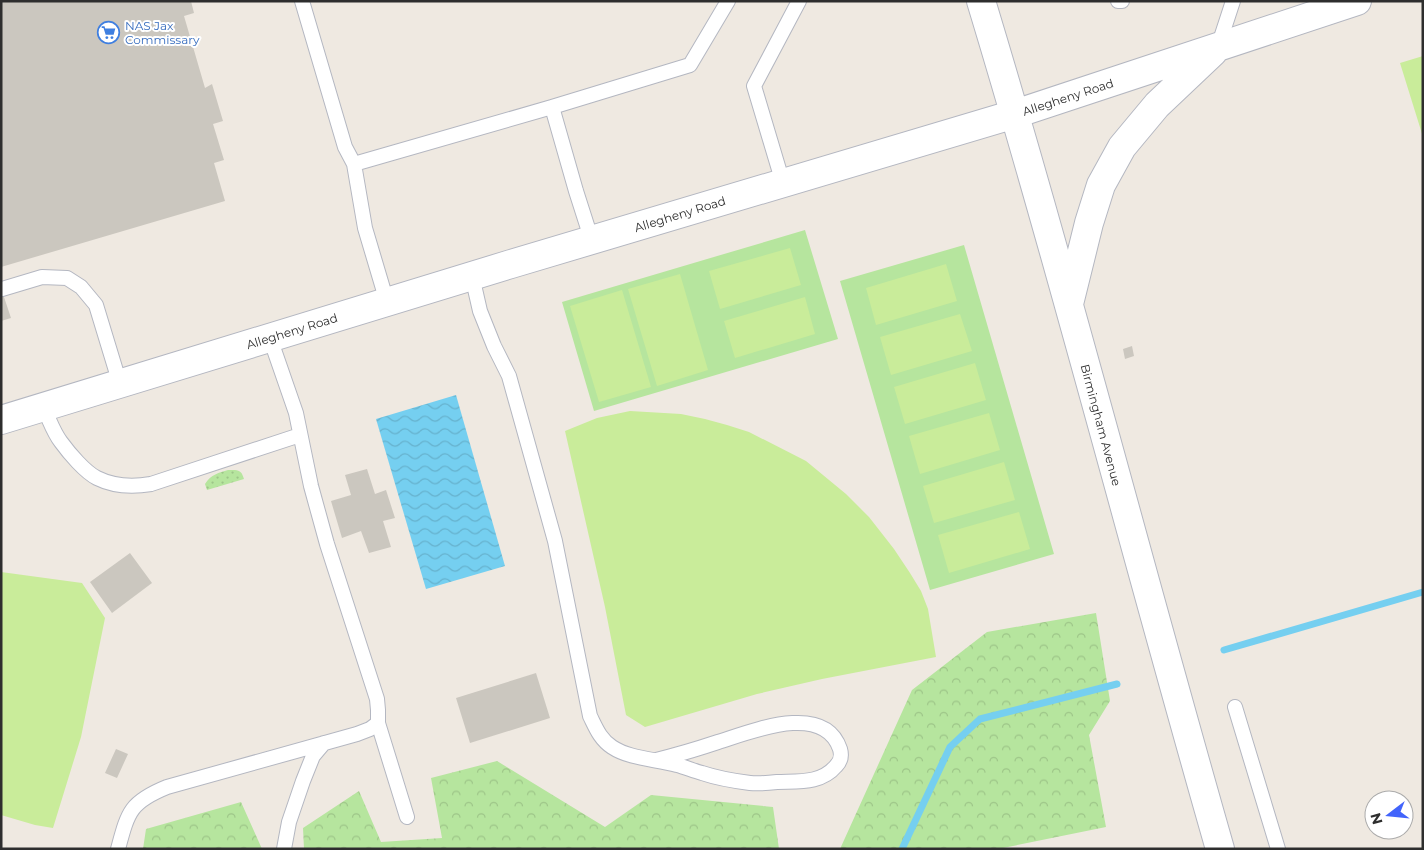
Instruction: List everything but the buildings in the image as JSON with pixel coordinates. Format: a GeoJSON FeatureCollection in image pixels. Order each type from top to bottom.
{"type":"FeatureCollection","features":[{"type":"Feature","properties":{"kind":"street","name":"Birmingham Avenue"},"geometry":{"type":"LineString","coordinates":[[981,1],[1015,114],[1220,849]]}},
{"type":"Feature","properties":{"kind":"street","name":"Allegheny Road"},"geometry":{"type":"LineString","coordinates":[[1,420],[472,276],[1015,114],[1357,1]]}},
{"type":"Feature","properties":{"kind":"street"},"geometry":{"type":"LineString","coordinates":[[1068,306],[1089,223],[1101,185],[1122,147],[1158,105],[1218,47]]}},
{"type":"Feature","properties":{"kind":"lane"},"geometry":{"type":"LineString","coordinates":[[302,1],[345,147],[354,164],[365,228],[387,302]]}},
{"type":"Feature","properties":{"kind":"lane"},"geometry":{"type":"LineString","coordinates":[[354,164],[690,65],[728,1]]}},
{"type":"Feature","properties":{"kind":"lane"},"geometry":{"type":"LineString","coordinates":[[783,183],[754,86],[799,1]]}},
{"type":"Feature","properties":{"kind":"lane"},"geometry":{"type":"LineString","coordinates":[[1218,47],[1233,1]]}},
{"type":"Feature","properties":{"kind":"lane"},"geometry":{"type":"LineString","coordinates":[[552,107],[592,241]]}},
{"type":"Feature","properties":{"kind":"lane"},"geometry":{"type":"LineString","coordinates":[[472,276],[480,311],[509,376],[556,541],[590,716],[598,734],[611,746],[629,755],[752,784],[807,781],[827,775],[840,761],[841,754],[836,740],[823,728],[817,725],[794,723],[774,724],[656,760]]}},
{"type":"Feature","properties":{"kind":"lane"},"geometry":{"type":"LineString","coordinates":[[2,289],[42,277],[67,278],[81,287],[96,305],[120,384]]}},
{"type":"Feature","properties":{"kind":"lane"},"geometry":{"type":"LineString","coordinates":[[270,338],[296,413],[311,486],[327,544],[377,699],[378,723],[407,817]]}},
{"type":"Feature","properties":{"kind":"lane"},"geometry":{"type":"LineString","coordinates":[[43,407],[60,441],[84,468],[96,478],[114,484],[131,486],[151,484],[300,435]]}},
{"type":"Feature","properties":{"kind":"lane"},"geometry":{"type":"LineString","coordinates":[[1235,708],[1278,849]]}},
{"type":"Feature","properties":{"kind":"lane"},"geometry":{"type":"LineString","coordinates":[[118,849],[125,823],[132,810],[140,800],[153,793],[167,787],[370,729],[378,723]]}},
{"type":"Feature","properties":{"kind":"lane"},"geometry":{"type":"LineString","coordinates":[[284,849],[289,822],[313,756],[325,743]]}},
{"type":"Feature","properties":{"kind":"green space"},"geometry":{"type":"Polygon","coordinates":[[[1423,56],[1423,137],[1400,63],[1423,56]]]}},
{"type":"Feature","properties":{"kind":"green space"},"geometry":{"type":"Polygon","coordinates":[[[805,230],[838,339],[594,411],[562,302],[805,230]]]}},
{"type":"Feature","properties":{"kind":"green space"},"geometry":{"type":"Polygon","coordinates":[[[964,245],[1054,554],[930,590],[840,281],[964,245]]]}},
{"type":"Feature","properties":{"kind":"green space"},"geometry":{"type":"Polygon","coordinates":[[[790,248],[801,285],[720,309],[709,271],[790,248]]]}},
{"type":"Feature","properties":{"kind":"green space"},"geometry":{"type":"Polygon","coordinates":[[[946,264],[957,301],[876,325],[866,288],[946,264]]]}},
{"type":"Feature","properties":{"kind":"green space"},"geometry":{"type":"Polygon","coordinates":[[[680,274],[708,370],[657,386],[628,289],[680,274]]]}},
{"type":"Feature","properties":{"kind":"green space"},"geometry":{"type":"Polygon","coordinates":[[[622,290],[651,387],[599,402],[570,306],[622,290]]]}},
{"type":"Feature","properties":{"kind":"green space"},"geometry":{"type":"Polygon","coordinates":[[[805,297],[815,334],[735,358],[724,321],[805,297]]]}},
{"type":"Feature","properties":{"kind":"green space"},"geometry":{"type":"Polygon","coordinates":[[[960,314],[972,351],[891,375],[880,337],[960,314]]]}},
{"type":"Feature","properties":{"kind":"green space"},"geometry":{"type":"Polygon","coordinates":[[[975,363],[986,400],[905,424],[894,387],[975,363]]]}},
{"type":"Feature","properties":{"kind":"green space"},"geometry":{"type":"Polygon","coordinates":[[[630,411],[681,414],[727,425],[749,432],[806,461],[846,494],[869,517],[910,573],[921,591],[928,609],[936,657],[822,679],[757,694],[645,727],[626,715],[605,607],[565,431],[597,418],[630,411]]]}},
{"type":"Feature","properties":{"kind":"green space"},"geometry":{"type":"Polygon","coordinates":[[[989,413],[1000,450],[920,474],[909,436],[989,413]]]}},
{"type":"Feature","properties":{"kind":"green space"},"geometry":{"type":"Polygon","coordinates":[[[1004,462],[1015,500],[934,523],[923,486],[1004,462]]]}},
{"type":"Feature","properties":{"kind":"green space"},"geometry":{"type":"Polygon","coordinates":[[[228,470],[239,471],[244,479],[207,490],[205,484],[210,478],[215,474],[228,470]]]}},
{"type":"Feature","properties":{"kind":"green space"},"geometry":{"type":"Polygon","coordinates":[[[1019,512],[1030,549],[949,573],[938,535],[1019,512]]]}},
{"type":"Feature","properties":{"kind":"green space"},"geometry":{"type":"Polygon","coordinates":[[[1,572],[82,583],[105,618],[81,737],[53,828],[1,815],[1,572]]]}},
{"type":"Feature","properties":{"kind":"green space"},"geometry":{"type":"Polygon","coordinates":[[[1096,613],[1110,701],[1089,735],[1106,827],[998,849],[840,849],[912,690],[987,632],[1096,613]]]}},
{"type":"Feature","properties":{"kind":"green space"},"geometry":{"type":"Polygon","coordinates":[[[497,761],[605,827],[651,795],[773,807],[779,849],[304,849],[303,828],[359,791],[381,842],[442,838],[431,778],[497,761]]]}},
{"type":"Feature","properties":{"kind":"green space"},"geometry":{"type":"Polygon","coordinates":[[[241,802],[262,849],[143,849],[146,829],[241,802]]]}},
{"type":"Feature","properties":{"kind":"water"},"geometry":{"type":"Polygon","coordinates":[[[456,395],[505,566],[426,589],[376,419],[456,395]]]}},
{"type":"Feature","properties":{"kind":"waterway"},"geometry":{"type":"LineString","coordinates":[[1224,650],[1423,592]]}},
{"type":"Feature","properties":{"kind":"waterway"},"geometry":{"type":"LineString","coordinates":[[902,849],[950,747],[980,719],[1117,684]]}},
{"type":"Feature","properties":{"kind":"place","name":"NAS Jax Commissary"},"geometry":{"type":"Point","coordinates":[109,32]}}]}
